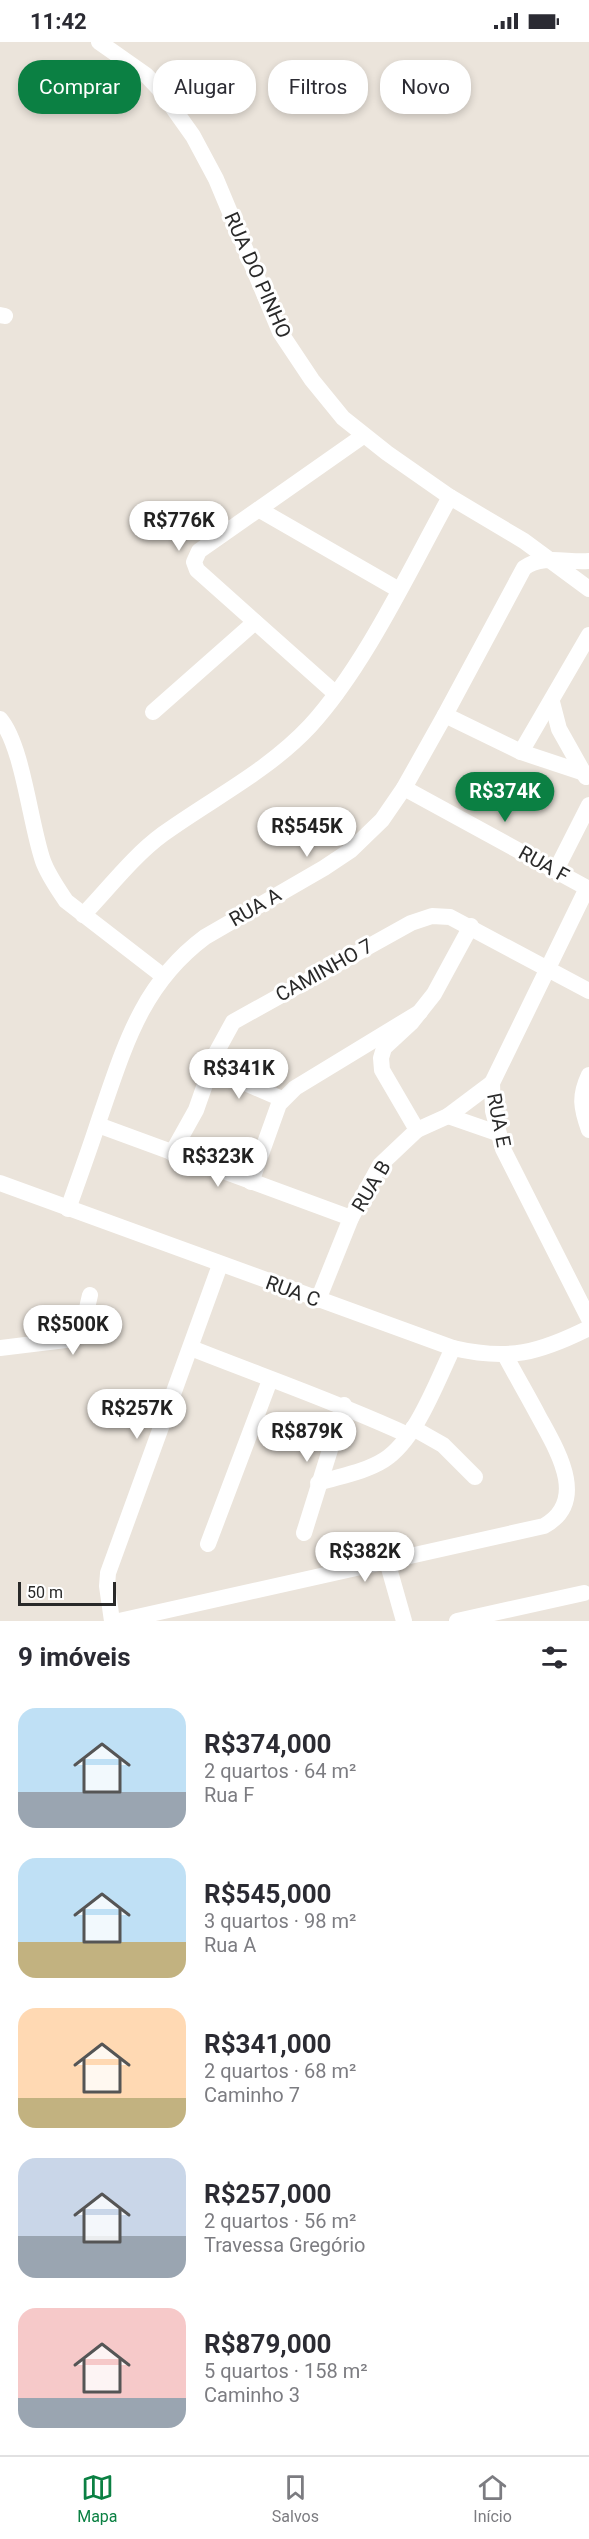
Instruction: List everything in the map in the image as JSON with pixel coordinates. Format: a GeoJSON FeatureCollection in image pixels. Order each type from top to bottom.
{"type":"FeatureCollection","features":[{"type":"Feature","properties":{"kind":"street","name":"RUA DO PINHO"},"geometry":{"type":"LineString","coordinates":[[99,42],[146,75],[161,91],[193,136],[216,179],[280,333],[332,405],[363,436],[450,497],[524,541],[547,559],[578,578],[589,589]]}},
{"type":"Feature","properties":{"kind":"street"},"geometry":{"type":"LineString","coordinates":[[336,694],[197,570],[194,562],[199,551],[363,436]]}},
{"type":"Feature","properties":{"kind":"street"},"geometry":{"type":"LineString","coordinates":[[83,915],[161,836],[251,776],[288,747],[336,694],[399,590],[450,497]]}},
{"type":"Feature","properties":{"kind":"street"},"geometry":{"type":"LineString","coordinates":[[260,510],[399,590]]}},
{"type":"Feature","properties":{"kind":"street"},"geometry":{"type":"LineString","coordinates":[[547,559],[589,561]]}},
{"type":"Feature","properties":{"kind":"street","name":"RUA A"},"geometry":{"type":"LineString","coordinates":[[68,1209],[130,1032],[151,992],[188,950],[205,937],[351,850],[382,820],[404,788],[488,639],[518,576],[531,563],[547,559]]}},
{"type":"Feature","properties":{"kind":"street"},"geometry":{"type":"LineString","coordinates":[[153,712],[255,622]]}},
{"type":"Feature","properties":{"kind":"street"},"geometry":{"type":"LineString","coordinates":[[521,752],[589,635]]}},
{"type":"Feature","properties":{"kind":"street"},"geometry":{"type":"LineString","coordinates":[[552,702],[559,729],[587,778]]}},
{"type":"Feature","properties":{"kind":"street"},"geometry":{"type":"LineString","coordinates":[[445,715],[521,752],[587,778]]}},
{"type":"Feature","properties":{"kind":"street"},"geometry":{"type":"LineString","coordinates":[[0,719],[13,742],[44,862],[66,901],[163,976]]}},
{"type":"Feature","properties":{"kind":"street","name":"RUA F"},"geometry":{"type":"LineString","coordinates":[[404,788],[588,889]]}},
{"type":"Feature","properties":{"kind":"street"},"geometry":{"type":"LineString","coordinates":[[556,870],[589,805]]}},
{"type":"Feature","properties":{"kind":"street","name":"RUA E"},"geometry":{"type":"LineString","coordinates":[[588,889],[492,1083],[497,1134],[509,1163],[589,1319]]}},
{"type":"Feature","properties":{"kind":"street","name":"CAMINHO 7"},"geometry":{"type":"LineString","coordinates":[[174,1148],[196,1110],[211,1068],[233,1022],[323,970],[423,918],[450,916],[589,991]]}},
{"type":"Feature","properties":{"kind":"street"},"geometry":{"type":"LineString","coordinates":[[417,1130],[382,1070],[381,1059],[387,1044],[420,1012],[444,978],[471,926]]}},
{"type":"Feature","properties":{"kind":"street"},"geometry":{"type":"LineString","coordinates":[[251,1182],[282,1099],[295,1088],[420,1012]]}},
{"type":"Feature","properties":{"kind":"street"},"geometry":{"type":"LineString","coordinates":[[211,1068],[282,1099]]}},
{"type":"Feature","properties":{"kind":"street"},"geometry":{"type":"LineString","coordinates":[[589,1075],[582,1088],[581,1107],[589,1130]]}},
{"type":"Feature","properties":{"kind":"street","name":"RUA B"},"geometry":{"type":"LineString","coordinates":[[318,1300],[351,1218],[380,1166],[417,1130],[448,1116],[492,1083]]}},
{"type":"Feature","properties":{"kind":"street"},"geometry":{"type":"LineString","coordinates":[[448,1116],[497,1134]]}},
{"type":"Feature","properties":{"kind":"street"},"geometry":{"type":"LineString","coordinates":[[99,1121],[174,1148],[251,1182],[351,1218]]}},
{"type":"Feature","properties":{"kind":"street","name":"RUA C"},"geometry":{"type":"LineString","coordinates":[[0,1183],[453,1348],[505,1355],[549,1347],[589,1328]]}},
{"type":"Feature","properties":{"kind":"street"},"geometry":{"type":"LineString","coordinates":[[112,1621],[107,1586],[108,1573],[142,1472],[191,1348],[220,1264]]}},
{"type":"Feature","properties":{"kind":"street"},"geometry":{"type":"LineString","coordinates":[[0,1348],[74,1339],[82,1330],[90,1295]]}},
{"type":"Feature","properties":{"kind":"street"},"geometry":{"type":"LineString","coordinates":[[191,1348],[443,1444],[475,1477]]}},
{"type":"Feature","properties":{"kind":"street"},"geometry":{"type":"LineString","coordinates":[[318,1483],[378,1463],[393,1454],[410,1431],[453,1348]]}},
{"type":"Feature","properties":{"kind":"street"},"geometry":{"type":"LineString","coordinates":[[119,1621],[544,1526],[561,1514],[567,1495],[564,1462],[505,1355]]}},
{"type":"Feature","properties":{"kind":"street"},"geometry":{"type":"LineString","coordinates":[[208,1544],[270,1380]]}},
{"type":"Feature","properties":{"kind":"street"},"geometry":{"type":"LineString","coordinates":[[304,1533],[344,1405]]}},
{"type":"Feature","properties":{"kind":"street"},"geometry":{"type":"LineString","coordinates":[[387,1561],[404,1621]]}},
{"type":"Feature","properties":{"kind":"street"},"geometry":{"type":"LineString","coordinates":[[457,1621],[584,1593]]}}]}
